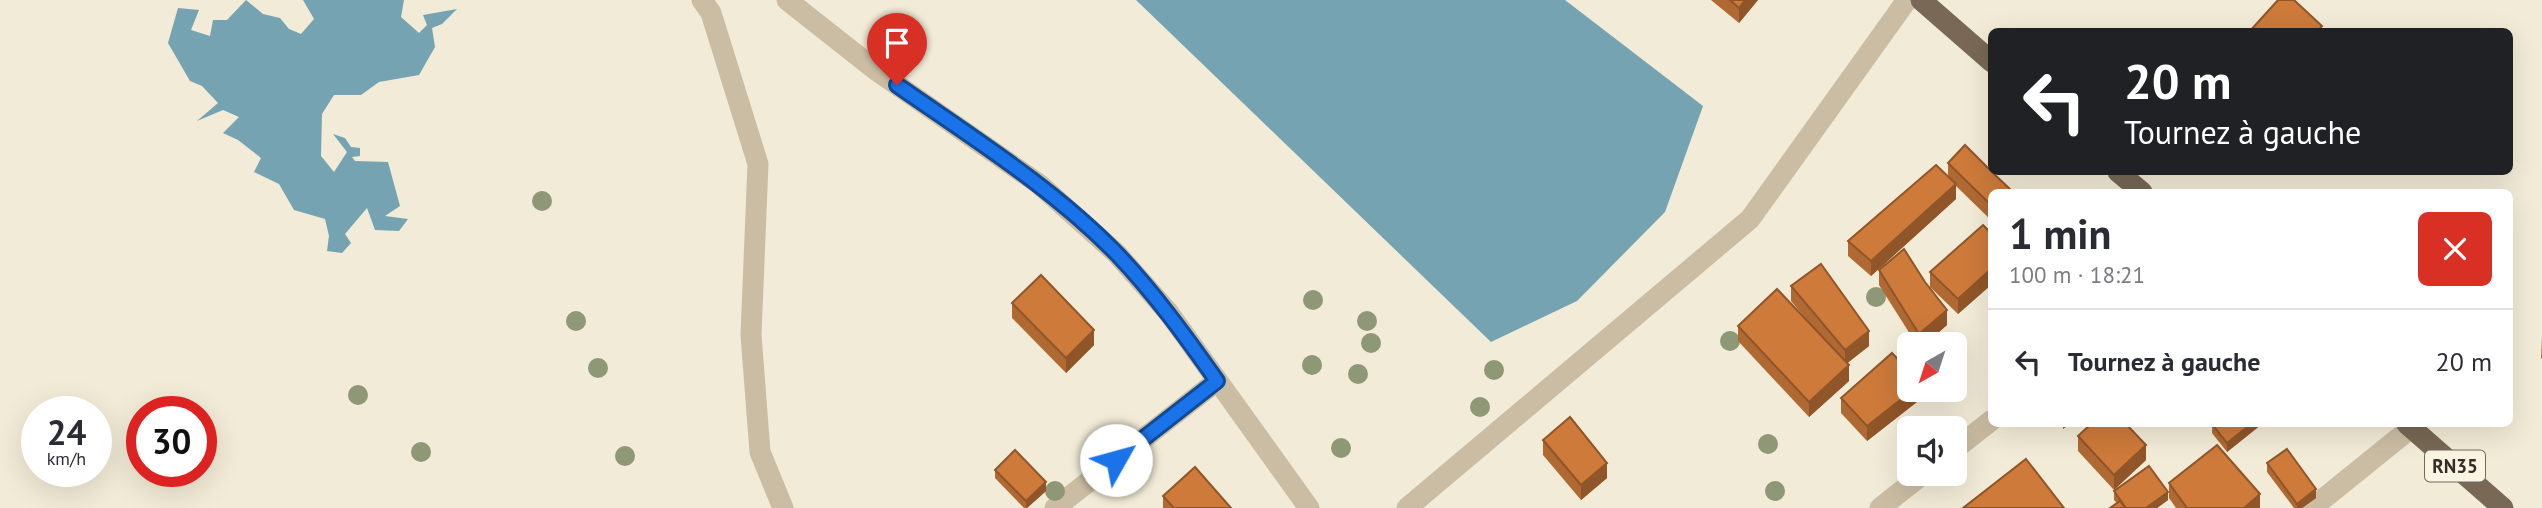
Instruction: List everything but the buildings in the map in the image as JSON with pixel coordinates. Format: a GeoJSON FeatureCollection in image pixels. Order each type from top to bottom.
{"type":"FeatureCollection","features":[{"type":"Feature","properties":{"kind":"main road"},"geometry":{"type":"LineString","coordinates":[[1920,0],[1988,59]]}},
{"type":"Feature","properties":{"kind":"main road"},"geometry":{"type":"LineString","coordinates":[[2122,175],[2138,189]]}},
{"type":"Feature","properties":{"kind":"main road","name":"RN35"},"geometry":{"type":"LineString","coordinates":[[2410,427],[2503,508]]}},
{"type":"Feature","properties":{"kind":"street"},"geometry":{"type":"LineString","coordinates":[[702,0],[711,13],[758,164],[751,335],[760,452],[783,508]]}},
{"type":"Feature","properties":{"kind":"street"},"geometry":{"type":"LineString","coordinates":[[787,0],[877,71],[1040,184],[1117,254],[1169,313],[1309,508]]}},
{"type":"Feature","properties":{"kind":"street"},"geometry":{"type":"LineString","coordinates":[[1408,508],[1750,219],[1907,0]]}},
{"type":"Feature","properties":{"kind":"street"},"geometry":{"type":"LineString","coordinates":[[1055,508],[1217,381]]}},
{"type":"Feature","properties":{"kind":"street"},"geometry":{"type":"LineString","coordinates":[[1967,440],[1988,423]]}},
{"type":"Feature","properties":{"kind":"street"},"geometry":{"type":"LineString","coordinates":[[2312,508],[2408,427]]}},
{"type":"Feature","properties":{"kind":"street"},"geometry":{"type":"LineString","coordinates":[[1880,508],[1908,486]]}},
{"type":"Feature","properties":{"kind":"water"},"geometry":{"type":"Polygon","coordinates":[[[246,0],[263,14],[280,18],[289,29],[301,34],[314,19],[303,0],[404,0],[401,17],[419,33],[427,25],[423,15],[457,9],[442,24],[432,28],[435,47],[419,75],[379,82],[361,95],[334,95],[322,114],[321,156],[334,172],[347,152],[333,134],[345,138],[351,147],[360,148],[360,156],[352,157],[355,161],[388,162],[400,206],[385,216],[408,219],[399,231],[375,230],[367,208],[345,234],[351,243],[342,253],[327,251],[329,236],[325,219],[294,210],[279,184],[254,172],[261,158],[238,140],[223,133],[239,117],[223,110],[197,121],[218,103],[202,86],[190,81],[168,43],[178,8],[199,10],[191,30],[210,36],[213,20],[227,20],[246,0]]]}},
{"type":"Feature","properties":{"kind":"water"},"geometry":{"type":"Polygon","coordinates":[[[1136,0],[1565,0],[1703,106],[1665,212],[1577,301],[1491,342],[1136,0]]]}},
{"type":"Feature","properties":{"kind":"route"},"geometry":{"type":"LineString","coordinates":[[897,85],[1040,184],[1117,254],[1169,313],[1217,381],[1116,460]]}}]}
